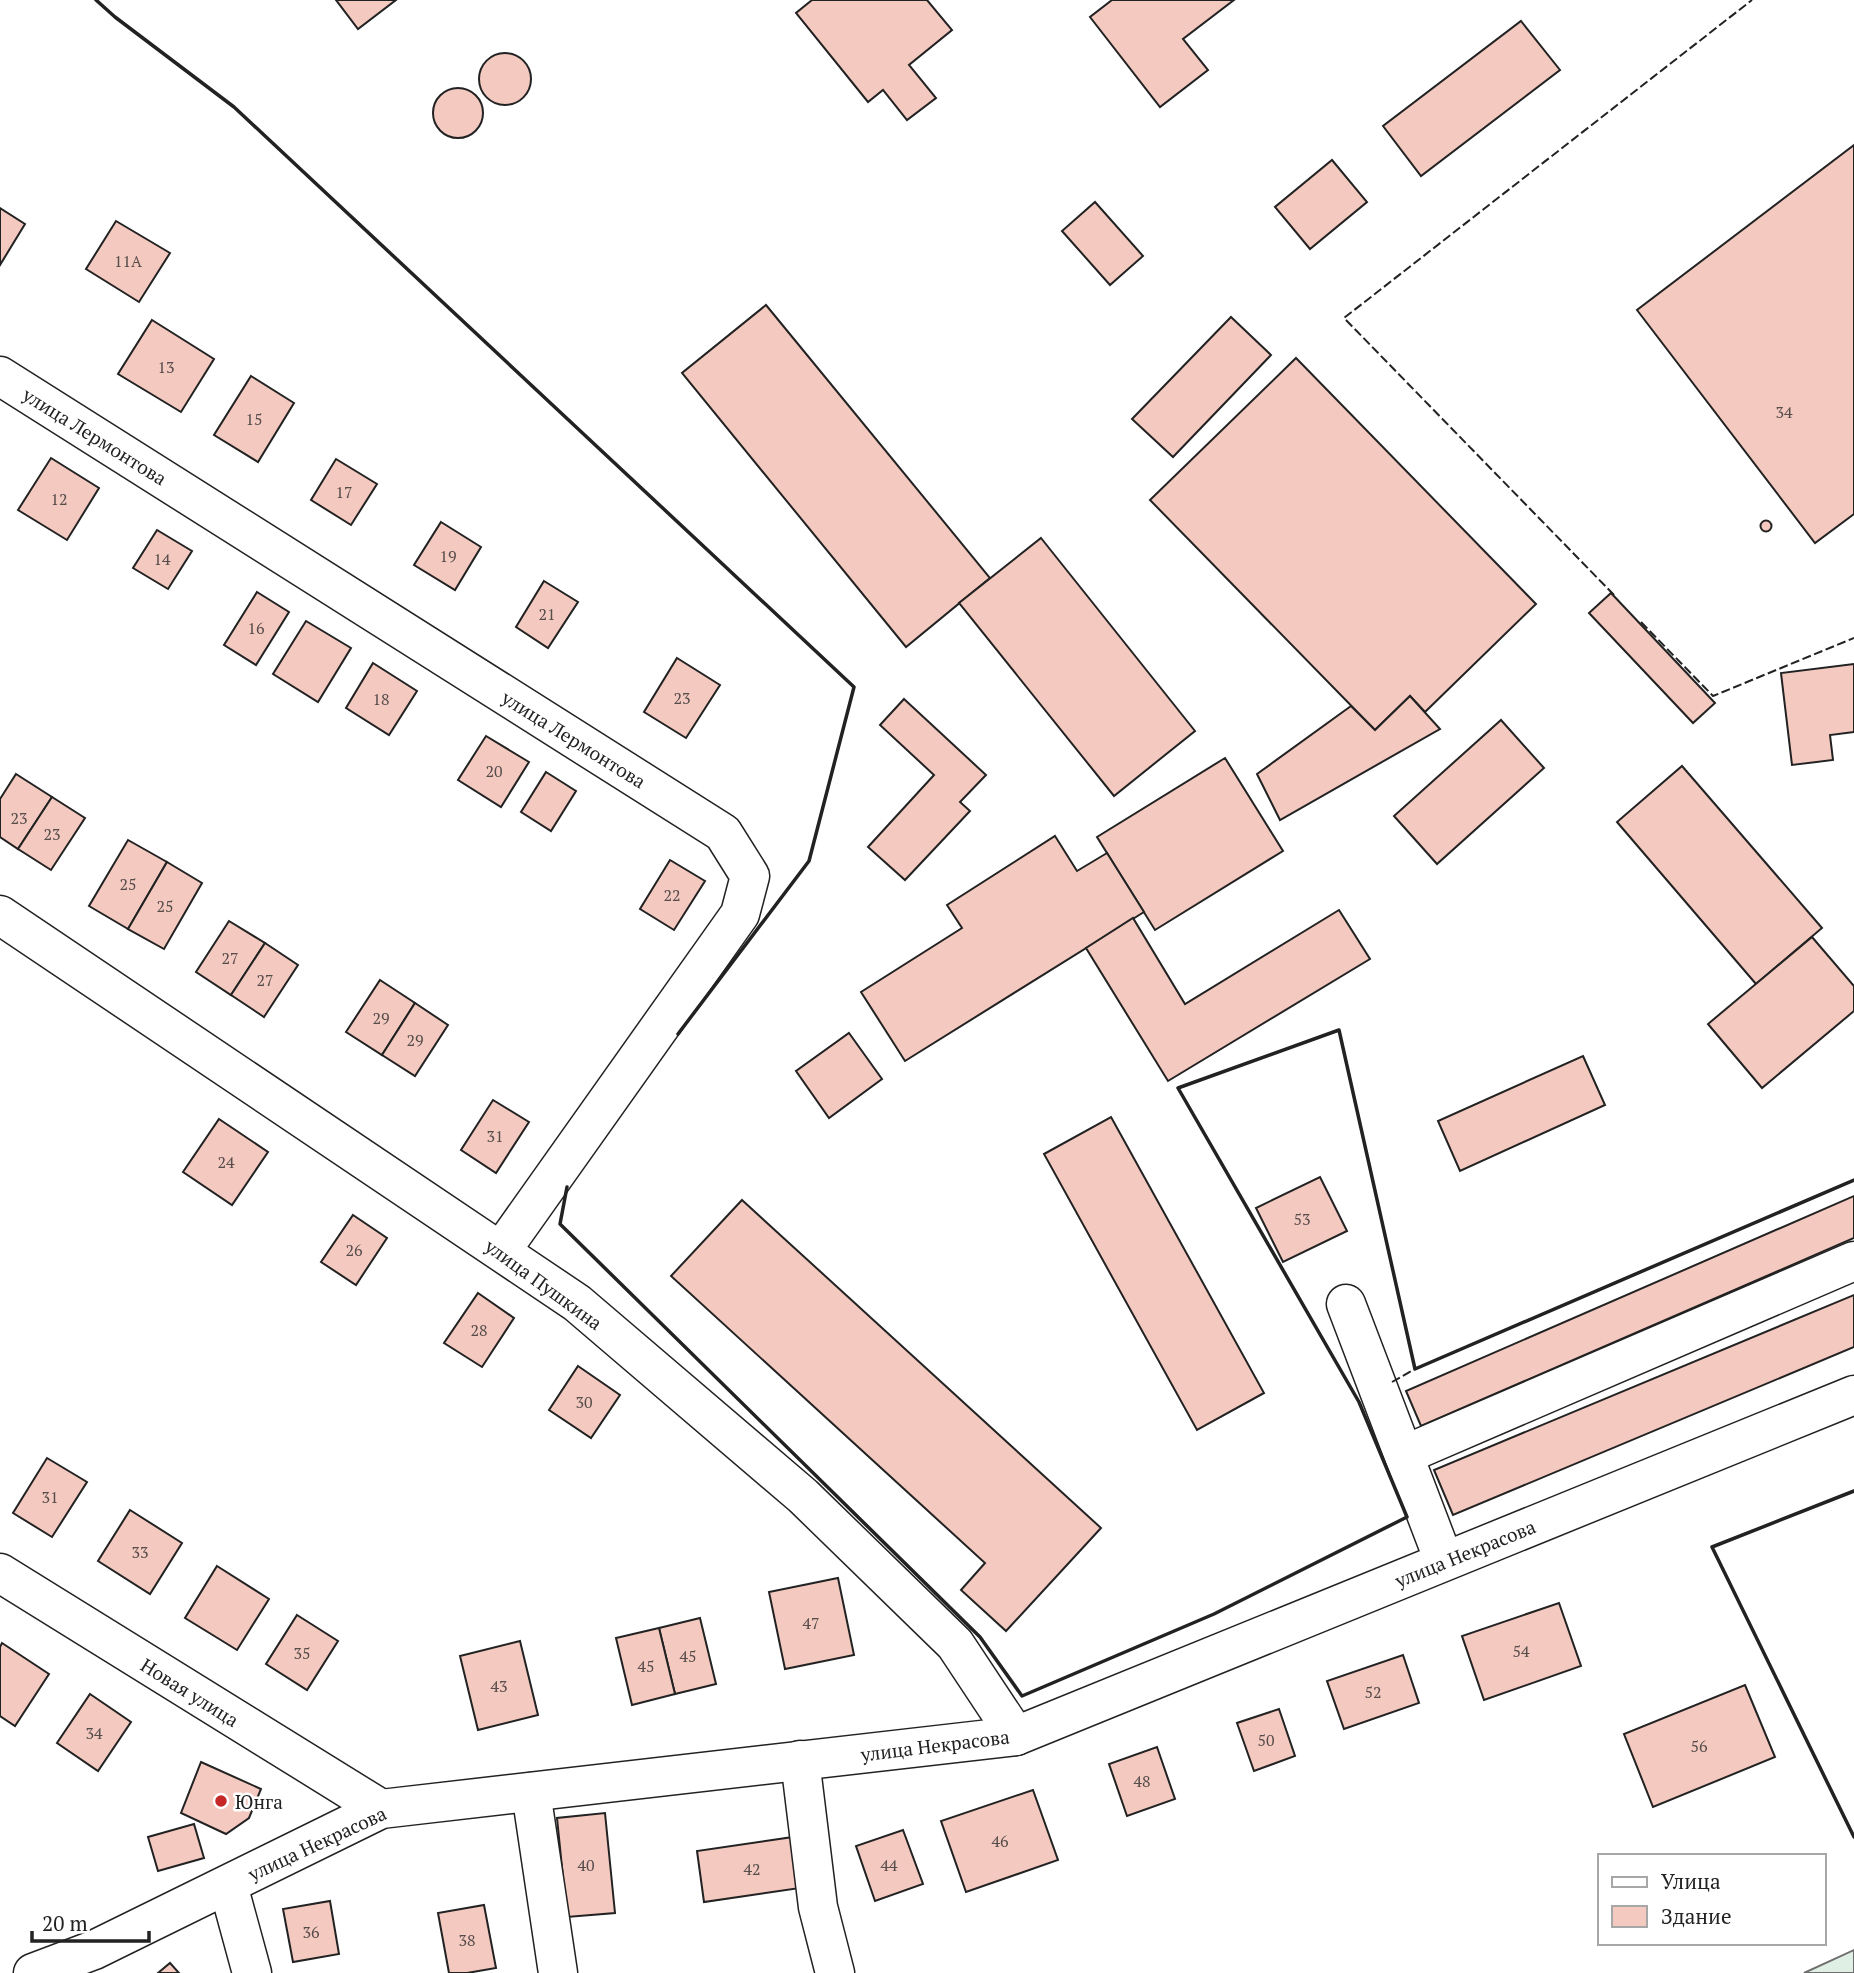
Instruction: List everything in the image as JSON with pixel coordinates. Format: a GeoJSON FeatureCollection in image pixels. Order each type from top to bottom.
{"type":"FeatureCollection","features":[{"type":"Feature","properties":{"kind":"street","name":"улица Лермонтова"},"geometry":{"type":"LineString","coordinates":[[0,376],[723,833],[750,876],[740,914],[501,1251]]}},
{"type":"Feature","properties":{"kind":"street","name":"улица Пушкина"},"geometry":{"type":"LineString","coordinates":[[0,915],[577,1303],[803,1496],[955,1644],[1016,1736]]}},
{"type":"Feature","properties":{"kind":"street"},"geometry":{"type":"LineString","coordinates":[[1404,1455],[1854,1261]]}},
{"type":"Feature","properties":{"kind":"street"},"geometry":{"type":"LineString","coordinates":[[1346,1304],[1444,1561]]}},
{"type":"Feature","properties":{"kind":"street","name":"улица Некрасова"},"geometry":{"type":"LineString","coordinates":[[33,1973],[89,1961],[228,1885],[381,1809],[1016,1736],[1854,1395]]}},
{"type":"Feature","properties":{"kind":"street","name":"Новая улица"},"geometry":{"type":"LineString","coordinates":[[0,1573],[381,1809]]}},
{"type":"Feature","properties":{"kind":"street"},"geometry":{"type":"LineString","coordinates":[[800,1760],[818,1907],[835,1973]]}},
{"type":"Feature","properties":{"kind":"street"},"geometry":{"type":"LineString","coordinates":[[531,1792],[558,1973]]}},
{"type":"Feature","properties":{"kind":"street"},"geometry":{"type":"LineString","coordinates":[[228,1885],[252,1973]]}},
{"type":"Feature","properties":{"kind":"street"},"geometry":{"type":"LineString","coordinates":[[0,1969],[21,1973]]}},
{"type":"Feature","properties":{"kind":"green space"},"geometry":{"type":"Polygon","coordinates":[[[1854,1950],[1854,1973],[1804,1973],[1854,1950]]]}},
{"type":"Feature","properties":{"kind":"building"},"geometry":{"type":"Polygon","coordinates":[[[336,0],[396,0],[358,29],[336,0]]]}},
{"type":"Feature","properties":{"kind":"building"},"geometry":{"type":"Polygon","coordinates":[[[812,0],[927,0],[952,30],[909,65],[936,98],[907,120],[883,90],[868,102],[796,13],[812,0]]]}},
{"type":"Feature","properties":{"kind":"building"},"geometry":{"type":"Polygon","coordinates":[[[1112,0],[1234,0],[1183,39],[1208,70],[1160,107],[1090,17],[1112,0]]]}},
{"type":"Feature","properties":{"kind":"building"},"geometry":{"type":"Polygon","coordinates":[[[1521,21],[1560,70],[1421,176],[1383,126],[1521,21]]]}},
{"type":"Feature","properties":{"kind":"building"},"geometry":{"type":"Polygon","coordinates":[[[505,53],[515,55],[523,61],[529,69],[529,89],[523,97],[515,103],[505,105],[495,103],[487,97],[481,89],[479,79],[481,69],[487,61],[495,55],[505,53]]]}},
{"type":"Feature","properties":{"kind":"building"},"geometry":{"type":"Polygon","coordinates":[[[458,88],[476,95],[483,113],[476,131],[458,138],[440,131],[433,113],[440,95],[458,88]]]}},
{"type":"Feature","properties":{"kind":"building"},"geometry":{"type":"Polygon","coordinates":[[[1854,145],[1854,514],[1815,543],[1637,310],[1854,145]]]}},
{"type":"Feature","properties":{"kind":"building"},"geometry":{"type":"Polygon","coordinates":[[[1332,160],[1367,202],[1310,249],[1275,207],[1332,160]]]}},
{"type":"Feature","properties":{"kind":"building"},"geometry":{"type":"Polygon","coordinates":[[[1095,202],[1143,256],[1110,285],[1062,231],[1095,202]]]}},
{"type":"Feature","properties":{"kind":"building"},"geometry":{"type":"Polygon","coordinates":[[[0,208],[25,224],[0,265],[0,208]]]}},
{"type":"Feature","properties":{"kind":"building"},"geometry":{"type":"Polygon","coordinates":[[[116,221],[170,253],[139,302],[86,269],[116,221]]]}},
{"type":"Feature","properties":{"kind":"building"},"geometry":{"type":"Polygon","coordinates":[[[766,305],[990,578],[906,647],[682,373],[766,305]]]}},
{"type":"Feature","properties":{"kind":"building"},"geometry":{"type":"Polygon","coordinates":[[[1231,317],[1271,355],[1173,457],[1132,419],[1231,317]]]}},
{"type":"Feature","properties":{"kind":"building"},"geometry":{"type":"Polygon","coordinates":[[[152,320],[214,359],[181,412],[118,374],[152,320]]]}},
{"type":"Feature","properties":{"kind":"building"},"geometry":{"type":"Polygon","coordinates":[[[1296,358],[1536,604],[1425,712],[1410,696],[1375,730],[1150,500],[1296,358]]]}},
{"type":"Feature","properties":{"kind":"building"},"geometry":{"type":"Polygon","coordinates":[[[251,376],[294,403],[258,462],[214,435],[251,376]]]}},
{"type":"Feature","properties":{"kind":"building"},"geometry":{"type":"Polygon","coordinates":[[[51,458],[99,488],[67,540],[18,510],[51,458]]]}},
{"type":"Feature","properties":{"kind":"building"},"geometry":{"type":"Polygon","coordinates":[[[336,459],[377,484],[351,525],[311,500],[336,459]]]}},
{"type":"Feature","properties":{"kind":"building"},"geometry":{"type":"Polygon","coordinates":[[[1766,521],[1770,522],[1770,530],[1766,531],[1762,530],[1761,526],[1762,522],[1766,521]]]}},
{"type":"Feature","properties":{"kind":"building"},"geometry":{"type":"Polygon","coordinates":[[[441,522],[481,547],[455,590],[414,565],[441,522]]]}},
{"type":"Feature","properties":{"kind":"building"},"geometry":{"type":"Polygon","coordinates":[[[157,530],[192,551],[168,589],[133,568],[157,530]]]}},
{"type":"Feature","properties":{"kind":"building"},"geometry":{"type":"Polygon","coordinates":[[[1041,538],[1195,731],[1114,796],[959,603],[1041,538]]]}},
{"type":"Feature","properties":{"kind":"building"},"geometry":{"type":"Polygon","coordinates":[[[544,581],[578,602],[548,648],[516,627],[544,581]]]}},
{"type":"Feature","properties":{"kind":"building"},"geometry":{"type":"Polygon","coordinates":[[[257,592],[289,612],[256,665],[224,645],[257,592]]]}},
{"type":"Feature","properties":{"kind":"building"},"geometry":{"type":"Polygon","coordinates":[[[1611,593],[1715,703],[1693,723],[1589,613],[1611,593]]]}},
{"type":"Feature","properties":{"kind":"building"},"geometry":{"type":"Polygon","coordinates":[[[306,621],[351,648],[318,702],[273,674],[306,621]]]}},
{"type":"Feature","properties":{"kind":"building"},"geometry":{"type":"Polygon","coordinates":[[[677,658],[720,685],[686,738],[644,712],[677,658]]]}},
{"type":"Feature","properties":{"kind":"building"},"geometry":{"type":"Polygon","coordinates":[[[373,663],[417,691],[389,735],[346,708],[373,663]]]}},
{"type":"Feature","properties":{"kind":"building"},"geometry":{"type":"Polygon","coordinates":[[[1854,664],[1854,732],[1830,735],[1833,760],[1792,765],[1781,673],[1854,664]]]}},
{"type":"Feature","properties":{"kind":"building"},"geometry":{"type":"Polygon","coordinates":[[[1410,696],[1440,729],[1280,820],[1257,774],[1351,706],[1375,730],[1410,696]]]}},
{"type":"Feature","properties":{"kind":"building"},"geometry":{"type":"Polygon","coordinates":[[[904,699],[986,775],[960,802],[970,811],[905,880],[868,847],[934,775],[880,725],[904,699]]]}},
{"type":"Feature","properties":{"kind":"building"},"geometry":{"type":"Polygon","coordinates":[[[1501,720],[1544,768],[1437,864],[1394,816],[1501,720]]]}},
{"type":"Feature","properties":{"kind":"building"},"geometry":{"type":"Polygon","coordinates":[[[486,736],[529,762],[501,807],[458,780],[486,736]]]}},
{"type":"Feature","properties":{"kind":"building"},"geometry":{"type":"Polygon","coordinates":[[[1225,758],[1283,851],[1155,930],[1097,837],[1225,758]]]}},
{"type":"Feature","properties":{"kind":"building"},"geometry":{"type":"Polygon","coordinates":[[[1682,766],[1822,928],[1756,984],[1617,822],[1682,766]]]}},
{"type":"Feature","properties":{"kind":"building"},"geometry":{"type":"Polygon","coordinates":[[[546,772],[576,791],[551,831],[521,812],[546,772]]]}},
{"type":"Feature","properties":{"kind":"building"},"geometry":{"type":"Polygon","coordinates":[[[16,774],[52,797],[18,849],[0,837],[0,799],[16,774]]]}},
{"type":"Feature","properties":{"kind":"building"},"geometry":{"type":"Polygon","coordinates":[[[52,797],[85,818],[51,870],[18,849],[52,797]]]}},
{"type":"Feature","properties":{"kind":"building"},"geometry":{"type":"Polygon","coordinates":[[[1055,836],[1077,871],[1107,853],[1144,912],[905,1061],[861,992],[962,928],[947,905],[1055,836]]]}},
{"type":"Feature","properties":{"kind":"building"},"geometry":{"type":"Polygon","coordinates":[[[128,840],[167,862],[128,929],[89,906],[128,840]]]}},
{"type":"Feature","properties":{"kind":"building"},"geometry":{"type":"Polygon","coordinates":[[[670,860],[705,881],[674,930],[640,909],[670,860]]]}},
{"type":"Feature","properties":{"kind":"building"},"geometry":{"type":"Polygon","coordinates":[[[167,862],[202,883],[164,949],[128,929],[167,862]]]}},
{"type":"Feature","properties":{"kind":"building"},"geometry":{"type":"Polygon","coordinates":[[[1339,910],[1370,959],[1168,1081],[1086,948],[1133,918],[1185,1004],[1339,910]]]}},
{"type":"Feature","properties":{"kind":"building"},"geometry":{"type":"Polygon","coordinates":[[[229,921],[265,943],[231,995],[196,972],[229,921]]]}},
{"type":"Feature","properties":{"kind":"building"},"geometry":{"type":"Polygon","coordinates":[[[1812,937],[1854,986],[1854,1011],[1762,1088],[1708,1024],[1812,937]]]}},
{"type":"Feature","properties":{"kind":"building"},"geometry":{"type":"Polygon","coordinates":[[[265,943],[298,965],[264,1017],[231,995],[265,943]]]}},
{"type":"Feature","properties":{"kind":"building"},"geometry":{"type":"Polygon","coordinates":[[[380,980],[415,1003],[382,1055],[346,1032],[380,980]]]}},
{"type":"Feature","properties":{"kind":"building"},"geometry":{"type":"Polygon","coordinates":[[[415,1003],[448,1025],[415,1076],[382,1055],[415,1003]]]}},
{"type":"Feature","properties":{"kind":"building"},"geometry":{"type":"Polygon","coordinates":[[[849,1033],[882,1079],[829,1118],[796,1071],[849,1033]]]}},
{"type":"Feature","properties":{"kind":"building"},"geometry":{"type":"Polygon","coordinates":[[[1583,1056],[1605,1105],[1460,1171],[1438,1121],[1583,1056]]]}},
{"type":"Feature","properties":{"kind":"building"},"geometry":{"type":"Polygon","coordinates":[[[493,1100],[529,1122],[496,1173],[461,1150],[493,1100]]]}},
{"type":"Feature","properties":{"kind":"building"},"geometry":{"type":"Polygon","coordinates":[[[1111,1117],[1264,1393],[1197,1430],[1044,1154],[1111,1117]]]}},
{"type":"Feature","properties":{"kind":"building"},"geometry":{"type":"Polygon","coordinates":[[[219,1119],[268,1152],[232,1205],[183,1172],[219,1119]]]}},
{"type":"Feature","properties":{"kind":"building"},"geometry":{"type":"Polygon","coordinates":[[[1320,1177],[1347,1231],[1283,1262],[1256,1208],[1320,1177]]]}},
{"type":"Feature","properties":{"kind":"building"},"geometry":{"type":"Polygon","coordinates":[[[1854,1196],[1854,1238],[1421,1426],[1406,1391],[1854,1196]]]}},
{"type":"Feature","properties":{"kind":"building"},"geometry":{"type":"Polygon","coordinates":[[[742,1200],[1101,1528],[1006,1631],[961,1590],[985,1563],[671,1276],[742,1200]]]}},
{"type":"Feature","properties":{"kind":"building"},"geometry":{"type":"Polygon","coordinates":[[[353,1215],[387,1238],[356,1285],[321,1262],[353,1215]]]}},
{"type":"Feature","properties":{"kind":"building"},"geometry":{"type":"Polygon","coordinates":[[[478,1293],[514,1318],[482,1367],[444,1343],[478,1293]]]}},
{"type":"Feature","properties":{"kind":"building"},"geometry":{"type":"Polygon","coordinates":[[[1854,1295],[1854,1347],[1453,1515],[1434,1470],[1854,1295]]]}},
{"type":"Feature","properties":{"kind":"building"},"geometry":{"type":"Polygon","coordinates":[[[578,1366],[620,1395],[591,1438],[549,1410],[578,1366]]]}},
{"type":"Feature","properties":{"kind":"building"},"geometry":{"type":"Polygon","coordinates":[[[47,1458],[87,1482],[52,1537],[13,1513],[47,1458]]]}},
{"type":"Feature","properties":{"kind":"building"},"geometry":{"type":"Polygon","coordinates":[[[130,1510],[182,1543],[150,1594],[98,1561],[130,1510]]]}},
{"type":"Feature","properties":{"kind":"building"},"geometry":{"type":"Polygon","coordinates":[[[217,1566],[269,1599],[237,1650],[185,1618],[217,1566]]]}},
{"type":"Feature","properties":{"kind":"building"},"geometry":{"type":"Polygon","coordinates":[[[838,1578],[854,1655],[785,1669],[769,1592],[838,1578]]]}},
{"type":"Feature","properties":{"kind":"building"},"geometry":{"type":"Polygon","coordinates":[[[1559,1603],[1581,1666],[1484,1700],[1462,1636],[1559,1603]]]}},
{"type":"Feature","properties":{"kind":"building"},"geometry":{"type":"Polygon","coordinates":[[[297,1615],[338,1641],[307,1690],[266,1664],[297,1615]]]}},
{"type":"Feature","properties":{"kind":"building"},"geometry":{"type":"Polygon","coordinates":[[[700,1618],[716,1684],[675,1694],[659,1628],[700,1618]]]}},
{"type":"Feature","properties":{"kind":"building"},"geometry":{"type":"Polygon","coordinates":[[[659,1628],[675,1694],[632,1705],[616,1638],[659,1628]]]}},
{"type":"Feature","properties":{"kind":"building"},"geometry":{"type":"Polygon","coordinates":[[[520,1641],[538,1715],[478,1730],[460,1656],[520,1641]]]}},
{"type":"Feature","properties":{"kind":"building"},"geometry":{"type":"Polygon","coordinates":[[[2,1643],[49,1674],[15,1726],[0,1716],[2,1643]]]}},
{"type":"Feature","properties":{"kind":"building"},"geometry":{"type":"Polygon","coordinates":[[[1403,1655],[1419,1703],[1344,1729],[1327,1681],[1403,1655]]]}},
{"type":"Feature","properties":{"kind":"building"},"geometry":{"type":"Polygon","coordinates":[[[1745,1685],[1775,1757],[1653,1807],[1624,1734],[1745,1685]]]}},
{"type":"Feature","properties":{"kind":"building"},"geometry":{"type":"Polygon","coordinates":[[[90,1694],[131,1722],[98,1771],[57,1743],[90,1694]]]}},
{"type":"Feature","properties":{"kind":"building"},"geometry":{"type":"Polygon","coordinates":[[[1279,1709],[1295,1756],[1254,1771],[1237,1723],[1279,1709]]]}},
{"type":"Feature","properties":{"kind":"building"},"geometry":{"type":"Polygon","coordinates":[[[1157,1747],[1175,1799],[1127,1816],[1109,1764],[1157,1747]]]}},
{"type":"Feature","properties":{"kind":"building","name":"Юнга"},"geometry":{"type":"Polygon","coordinates":[[[201,1762],[261,1789],[249,1818],[226,1834],[181,1813],[201,1762]]]}},
{"type":"Feature","properties":{"kind":"building"},"geometry":{"type":"Polygon","coordinates":[[[1033,1790],[1058,1860],[966,1892],[941,1821],[1033,1790]]]}},
{"type":"Feature","properties":{"kind":"building"},"geometry":{"type":"Polygon","coordinates":[[[605,1813],[615,1913],[567,1917],[557,1818],[605,1813]]]}},
{"type":"Feature","properties":{"kind":"building"},"geometry":{"type":"Polygon","coordinates":[[[194,1824],[204,1858],[158,1871],[148,1837],[194,1824]]]}},
{"type":"Feature","properties":{"kind":"building"},"geometry":{"type":"Polygon","coordinates":[[[903,1830],[923,1884],[875,1901],[856,1846],[903,1830]]]}},
{"type":"Feature","properties":{"kind":"building"},"geometry":{"type":"Polygon","coordinates":[[[800,1836],[807,1887],[704,1902],[697,1851],[800,1836]]]}},
{"type":"Feature","properties":{"kind":"building"},"geometry":{"type":"Polygon","coordinates":[[[330,1901],[339,1954],[293,1962],[283,1909],[330,1901]]]}},
{"type":"Feature","properties":{"kind":"building"},"geometry":{"type":"Polygon","coordinates":[[[484,1905],[496,1968],[449,1973],[438,1913],[484,1905]]]}},
{"type":"Feature","properties":{"kind":"building"},"geometry":{"type":"Polygon","coordinates":[[[170,1963],[179,1973],[158,1973],[170,1963]]]}},
{"type":"Feature","properties":{"kind":"fence"},"geometry":{"type":"LineString","coordinates":[[1614,595],[1344,318],[1752,0]]}},
{"type":"Feature","properties":{"kind":"fence"},"geometry":{"type":"LineString","coordinates":[[1641,622],[1713,696],[1854,638]]}},
{"type":"Feature","properties":{"kind":"fence"},"geometry":{"type":"LineString","coordinates":[[1392,1382],[1415,1369]]}},
{"type":"Feature","properties":{"kind":"wall"},"geometry":{"type":"LineString","coordinates":[[96,0],[234,107],[854,687],[809,861],[678,1034]]}},
{"type":"Feature","properties":{"kind":"wall"},"geometry":{"type":"LineString","coordinates":[[567,1187],[560,1224],[980,1637],[1022,1696],[1214,1614],[1407,1517],[1359,1402],[1178,1088],[1339,1030],[1415,1369],[1854,1180]]}},
{"type":"Feature","properties":{"kind":"wall"},"geometry":{"type":"LineString","coordinates":[[1854,1491],[1712,1547],[1854,1837]]}},
{"type":"Feature","properties":{"kind":"place","name":"Юнга"},"geometry":{"type":"Point","coordinates":[221,1801]}}]}
